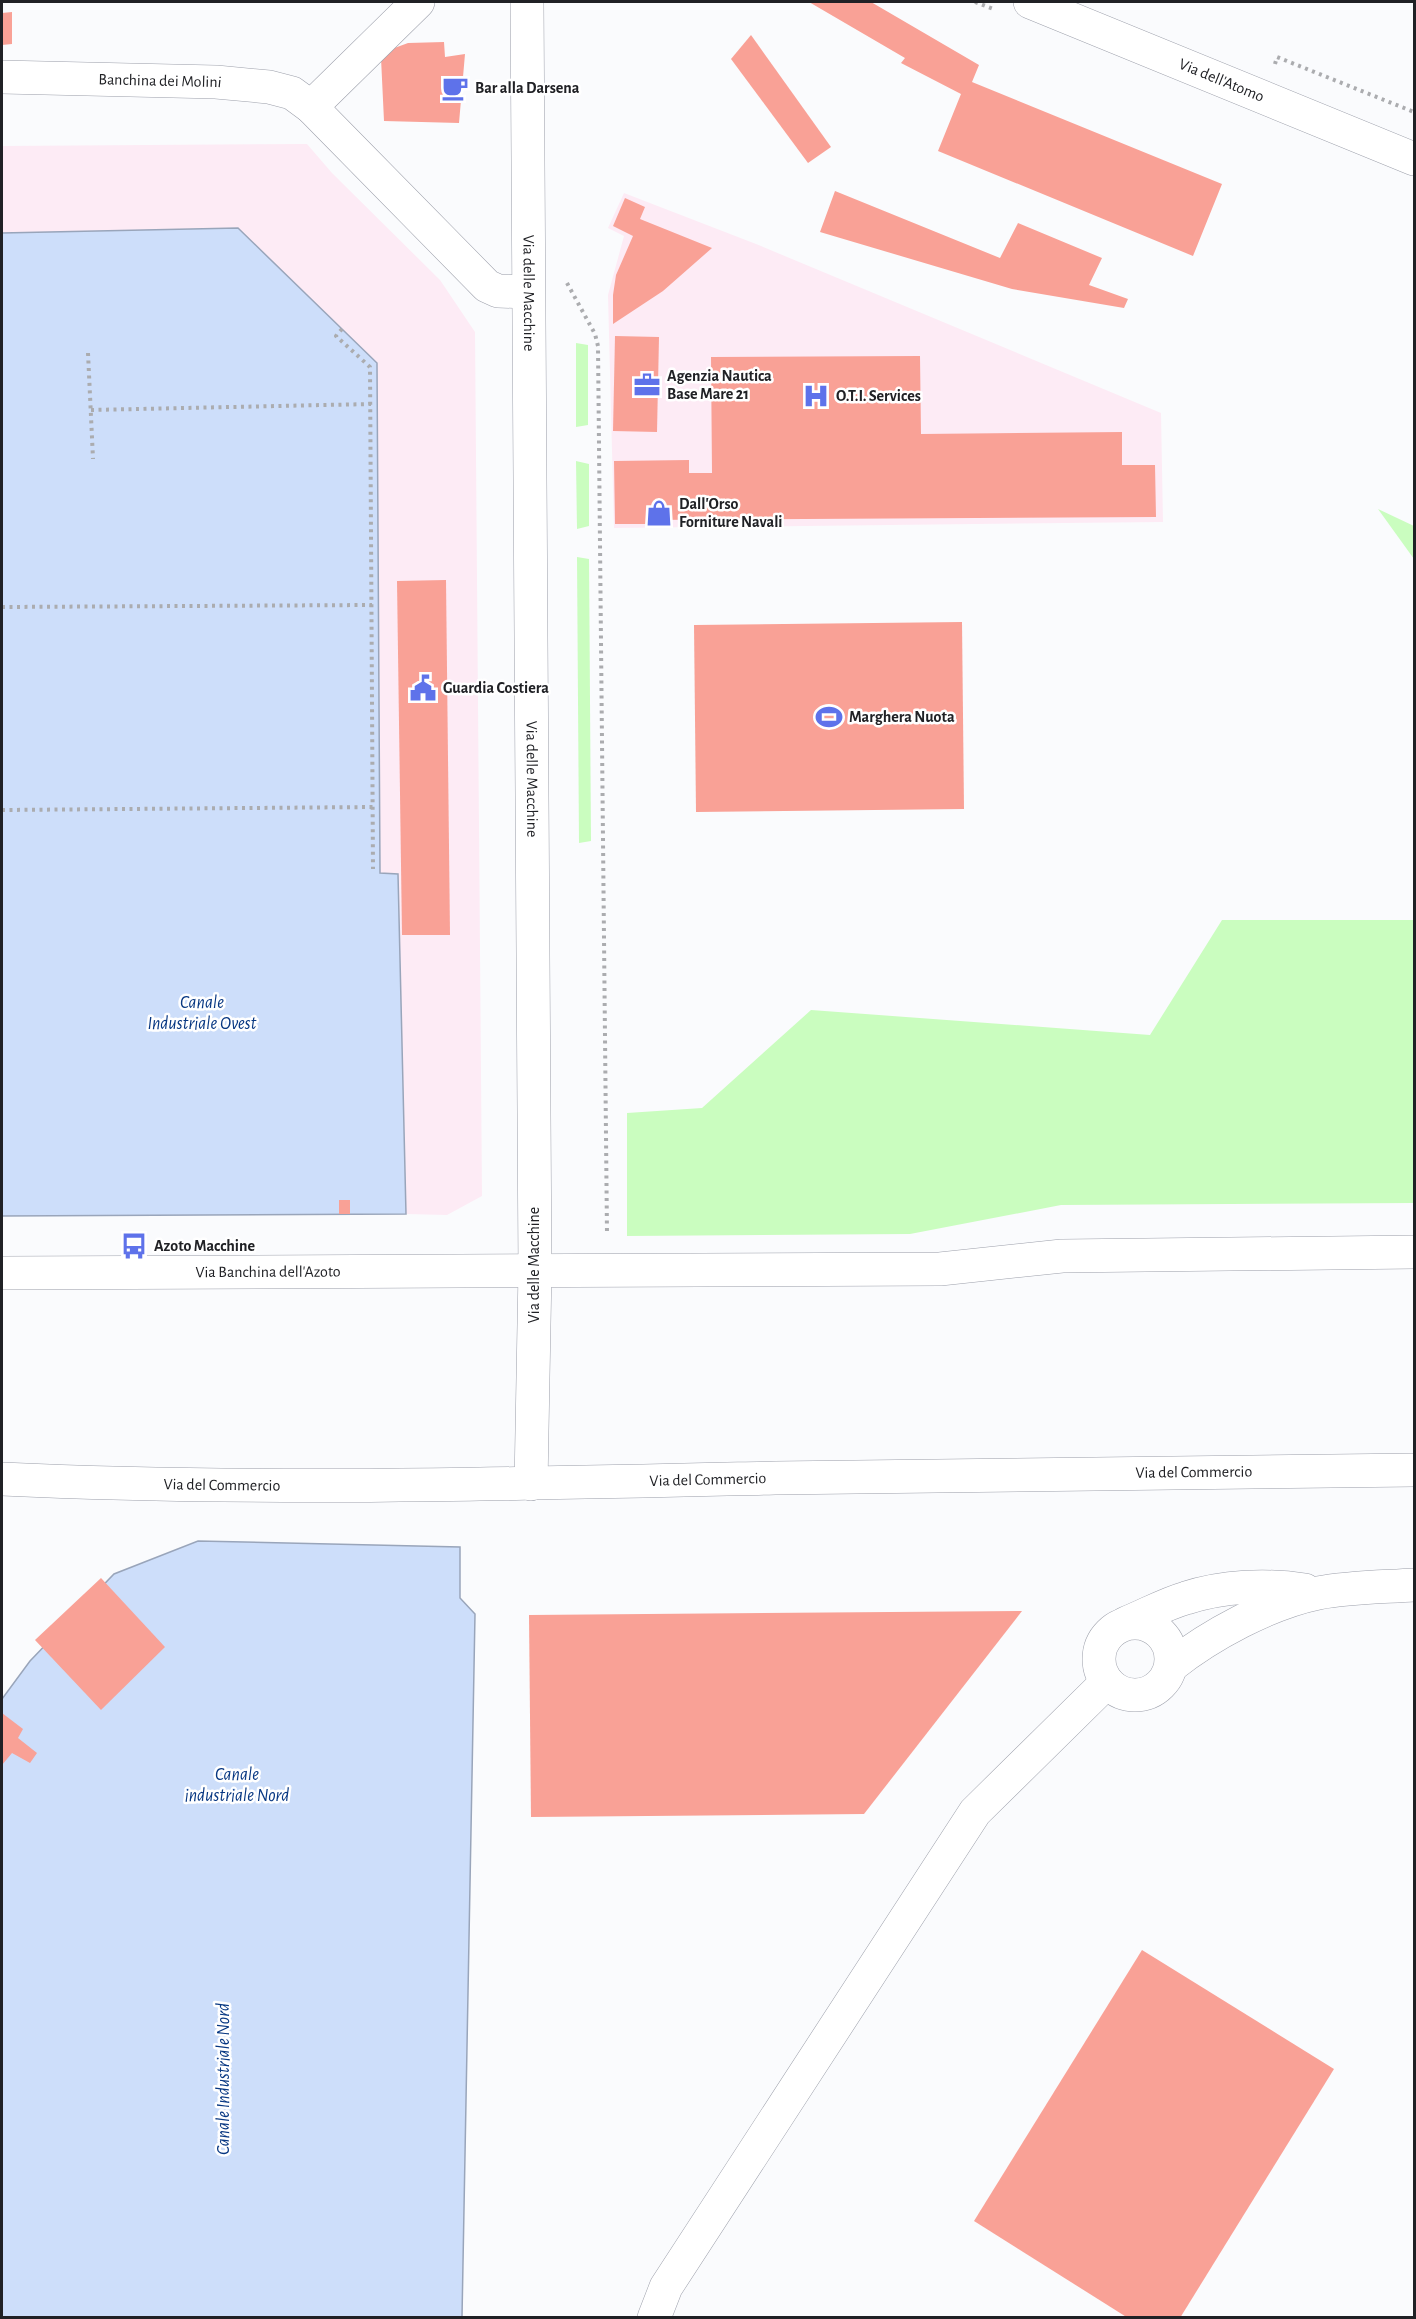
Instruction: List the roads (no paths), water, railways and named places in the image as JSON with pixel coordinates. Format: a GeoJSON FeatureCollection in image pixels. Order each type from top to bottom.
{"type":"FeatureCollection","features":[{"type":"Feature","properties":{"kind":"street"},"geometry":{"type":"LineString","coordinates":[[311,107],[418,2]]}},
{"type":"Feature","properties":{"kind":"street","name":"Via delle Macchine"},"geometry":{"type":"LineString","coordinates":[[527,2],[534,1271],[531,1484]]}},
{"type":"Feature","properties":{"kind":"street","name":"Via dell'Atomo"},"geometry":{"type":"LineString","coordinates":[[1030,2],[1414,159]]}},
{"type":"Feature","properties":{"kind":"street","name":"Banchina dei Molini"},"geometry":{"type":"LineString","coordinates":[[2,77],[216,82],[259,86],[292,93],[311,107],[488,286],[503,291],[528,292]]}},
{"type":"Feature","properties":{"kind":"street","name":"Via Banchina dell'Azoto"},"geometry":{"type":"LineString","coordinates":[[2,1273],[940,1269],[1062,1256],[1414,1252]]}},
{"type":"Feature","properties":{"kind":"street","name":"Via del Commercio"},"geometry":{"type":"LineString","coordinates":[[2,1479],[131,1485],[531,1484],[1104,1472],[1414,1470]]}},
{"type":"Feature","properties":{"kind":"street"},"geometry":{"type":"LineString","coordinates":[[1171,1666],[1198,1644],[1275,1607],[1318,1593],[1414,1585]]}},
{"type":"Feature","properties":{"kind":"street"},"geometry":{"type":"LineString","coordinates":[[1126,1623],[1150,1626],[1160,1632],[1167,1642],[1171,1666],[1167,1677],[1149,1692],[1126,1694],[1107,1682],[1098,1660],[1100,1648],[1115,1629],[1126,1623],[1186,1598],[1236,1588],[1285,1587],[1318,1593]]}},
{"type":"Feature","properties":{"kind":"street"},"geometry":{"type":"LineString","coordinates":[[654,2318],[666,2287],[975,1812],[1107,1682]]}},
{"type":"Feature","properties":{"kind":"water","name":"Canale Industriale Ovest"},"geometry":{"type":"Polygon","coordinates":[[[238,228],[377,363],[380,873],[398,874],[406,1214],[2,1216],[2,233],[238,228]]]}},
{"type":"Feature","properties":{"kind":"water","name":"Canale industriale Nord"},"geometry":{"type":"Polygon","coordinates":[[[198,1541],[460,1547],[460,1598],[475,1614],[462,2317],[2,2317],[2,1699],[30,1661],[114,1574],[198,1541]]]}},
{"type":"Feature","properties":{"kind":"place","name":"Bar alla Darsena"},"geometry":{"type":"Point","coordinates":[455,88]}},
{"type":"Feature","properties":{"kind":"place","name":"Agenzia Nautica Base Mare 21"},"geometry":{"type":"Point","coordinates":[647,385]}},
{"type":"Feature","properties":{"kind":"place","name":"O.T.I. Services"},"geometry":{"type":"Point","coordinates":[816,396]}},
{"type":"Feature","properties":{"kind":"place","name":"Dall'Orso Forniture Navali"},"geometry":{"type":"Point","coordinates":[659,513]}},
{"type":"Feature","properties":{"kind":"place","name":"Guardia Costiera"},"geometry":{"type":"Point","coordinates":[423,688]}},
{"type":"Feature","properties":{"kind":"place","name":"Marghera Nuota"},"geometry":{"type":"Point","coordinates":[829,717]}},
{"type":"Feature","properties":{"kind":"place","name":"Azoto Macchine"},"geometry":{"type":"Point","coordinates":[134,1246]}},
{"type":"Feature","properties":{"kind":"water label","name":"Canale Industriale Nord"},"geometry":{"type":"Point","coordinates":[224,2079]}}]}
